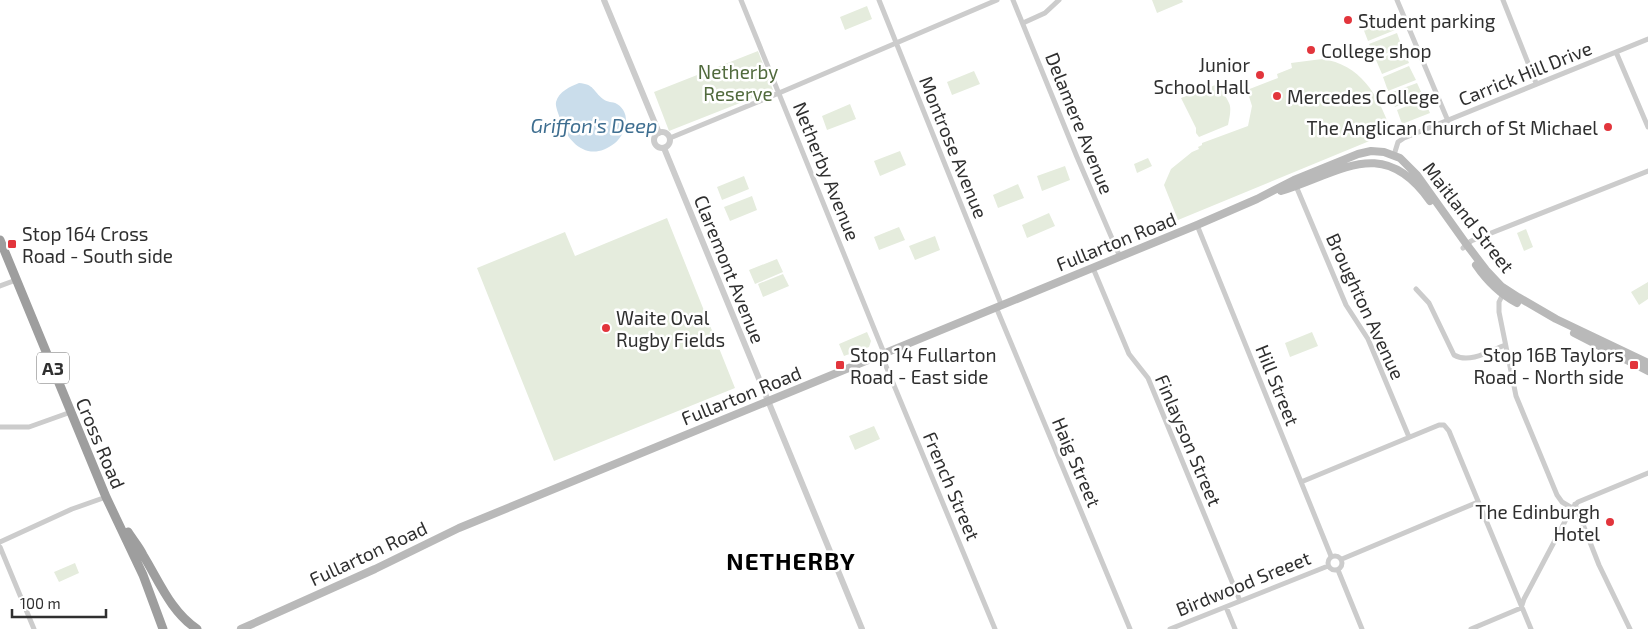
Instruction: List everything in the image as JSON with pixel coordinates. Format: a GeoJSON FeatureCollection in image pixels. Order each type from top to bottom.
{"type":"FeatureCollection","features":[{"type":"Feature","properties":{"kind":"highway","name":"Cross Road"},"geometry":{"type":"LineString","coordinates":[[0,240],[106,497],[143,575],[163,629]]}},
{"type":"Feature","properties":{"kind":"highway"},"geometry":{"type":"LineString","coordinates":[[114,512],[142,553],[170,600],[186,621],[198,629]]}},
{"type":"Feature","properties":{"kind":"main road","name":"Fullarton Road"},"geometry":{"type":"LineString","coordinates":[[241,629],[375,569],[459,528],[1197,225],[1257,199],[1294,180],[1358,154],[1371,151],[1394,155]]}},
{"type":"Feature","properties":{"kind":"main road"},"geometry":{"type":"LineString","coordinates":[[1371,163],[1394,155],[1409,176]]}},
{"type":"Feature","properties":{"kind":"main road","name":"Maitland Street"},"geometry":{"type":"LineString","coordinates":[[1394,155],[1406,163],[1417,175],[1482,274],[1503,294]]}},
{"type":"Feature","properties":{"kind":"main road","name":"Fullarton Road"},"geometry":{"type":"LineString","coordinates":[[1257,199],[1350,165],[1371,163]]}},
{"type":"Feature","properties":{"kind":"main road","name":"Maitland Street"},"geometry":{"type":"LineString","coordinates":[[1371,163],[1398,170],[1409,176],[1427,196],[1465,246],[1501,286],[1556,319],[1648,363]]}},
{"type":"Feature","properties":{"kind":"main road"},"geometry":{"type":"LineString","coordinates":[[1503,294],[1648,371]]}},
{"type":"Feature","properties":{"kind":"street"},"geometry":{"type":"LineString","coordinates":[[604,0],[659,133]]}},
{"type":"Feature","properties":{"kind":"street","name":"Netherby Avenue"},"geometry":{"type":"LineString","coordinates":[[741,0],[882,354]]}},
{"type":"Feature","properties":{"kind":"street","name":"Montrose Avenue"},"geometry":{"type":"LineString","coordinates":[[879,0],[999,305]]}},
{"type":"Feature","properties":{"kind":"street"},"geometry":{"type":"LineString","coordinates":[[670,138],[997,0]]}},
{"type":"Feature","properties":{"kind":"street","name":"Delamere Avenue"},"geometry":{"type":"LineString","coordinates":[[1013,0],[1077,158],[1120,257]]}},
{"type":"Feature","properties":{"kind":"street"},"geometry":{"type":"LineString","coordinates":[[1023,23],[1045,13],[1059,0]]}},
{"type":"Feature","properties":{"kind":"street"},"geometry":{"type":"LineString","coordinates":[[1397,0],[1448,121]]}},
{"type":"Feature","properties":{"kind":"street"},"geometry":{"type":"LineString","coordinates":[[1503,0],[1536,83]]}},
{"type":"Feature","properties":{"kind":"street","name":"Carrick Hill Drive"},"geometry":{"type":"LineString","coordinates":[[1394,155],[1396,146],[1400,141],[1536,83],[1648,39]]}},
{"type":"Feature","properties":{"kind":"street"},"geometry":{"type":"LineString","coordinates":[[1616,52],[1648,127]]}},
{"type":"Feature","properties":{"kind":"street"},"geometry":{"type":"LineString","coordinates":[[659,133],[666,134],[670,138]]}},
{"type":"Feature","properties":{"kind":"street"},"geometry":{"type":"LineString","coordinates":[[659,133],[655,142],[660,148],[664,148],[669,144],[670,138]]}},
{"type":"Feature","properties":{"kind":"street","name":"Claremont Avenue"},"geometry":{"type":"LineString","coordinates":[[664,148],[862,629]]}},
{"type":"Feature","properties":{"kind":"street"},"geometry":{"type":"LineString","coordinates":[[1465,246],[1471,241],[1648,171]]}},
{"type":"Feature","properties":{"kind":"street","name":"Broughton Avenue"},"geometry":{"type":"LineString","coordinates":[[1296,186],[1346,305],[1368,339],[1409,437]]}},
{"type":"Feature","properties":{"kind":"street","name":"Hill Street"},"geometry":{"type":"LineString","coordinates":[[1197,225],[1300,482],[1332,556]]}},
{"type":"Feature","properties":{"kind":"street","name":"Finlayson Street"},"geometry":{"type":"LineString","coordinates":[[1093,268],[1129,354],[1148,378],[1240,600]]}},
{"type":"Feature","properties":{"kind":"street"},"geometry":{"type":"LineString","coordinates":[[0,286],[16,280]]}},
{"type":"Feature","properties":{"kind":"street"},"geometry":{"type":"LineString","coordinates":[[1416,289],[1429,303],[1454,355],[1459,358],[1470,358],[1505,345]]}},
{"type":"Feature","properties":{"kind":"street","name":"Maitland Street"},"geometry":{"type":"LineString","coordinates":[[1503,294],[1499,302],[1499,312],[1516,396],[1557,495],[1562,502],[1574,506]]}},
{"type":"Feature","properties":{"kind":"street","name":"Haig Street"},"geometry":{"type":"LineString","coordinates":[[999,305],[1130,629]]}},
{"type":"Feature","properties":{"kind":"street","name":"French Street"},"geometry":{"type":"LineString","coordinates":[[882,354],[995,629]]}},
{"type":"Feature","properties":{"kind":"street"},"geometry":{"type":"LineString","coordinates":[[0,427],[29,427],[71,412]]}},
{"type":"Feature","properties":{"kind":"street"},"geometry":{"type":"LineString","coordinates":[[1300,482],[1439,424],[1444,425],[1449,431],[1531,629]]}},
{"type":"Feature","properties":{"kind":"street"},"geometry":{"type":"LineString","coordinates":[[1522,608],[1524,599],[1574,506],[1581,499],[1648,473]]}},
{"type":"Feature","properties":{"kind":"street"},"geometry":{"type":"LineString","coordinates":[[0,542],[72,509],[106,497]]}},
{"type":"Feature","properties":{"kind":"street"},"geometry":{"type":"LineString","coordinates":[[1342,559],[1478,502]]}},
{"type":"Feature","properties":{"kind":"street"},"geometry":{"type":"LineString","coordinates":[[1574,506],[1599,565],[1630,629]]}},
{"type":"Feature","properties":{"kind":"street"},"geometry":{"type":"LineString","coordinates":[[0,546],[34,629]]}},
{"type":"Feature","properties":{"kind":"street"},"geometry":{"type":"LineString","coordinates":[[1338,570],[1333,570],[1328,566],[1328,559],[1336,555],[1342,559]]}},
{"type":"Feature","properties":{"kind":"street"},"geometry":{"type":"LineString","coordinates":[[1338,570],[1342,564],[1342,559]]}},
{"type":"Feature","properties":{"kind":"street","name":"Birdwood Sreeet"},"geometry":{"type":"LineString","coordinates":[[1170,629],[1328,566]]}},
{"type":"Feature","properties":{"kind":"street"},"geometry":{"type":"LineString","coordinates":[[1338,570],[1362,629]]}},
{"type":"Feature","properties":{"kind":"street"},"geometry":{"type":"LineString","coordinates":[[1226,606],[1235,629]]}},
{"type":"Feature","properties":{"kind":"street"},"geometry":{"type":"LineString","coordinates":[[1471,629],[1522,608]]}},
{"type":"Feature","properties":{"kind":"green space"},"geometry":{"type":"Polygon","coordinates":[[[1152,0],[1182,0],[1183,2],[1157,13],[1152,0]]]}},
{"type":"Feature","properties":{"kind":"green space"},"geometry":{"type":"Polygon","coordinates":[[[867,6],[872,19],[845,30],[840,17],[867,6]]]}},
{"type":"Feature","properties":{"kind":"green space"},"geometry":{"type":"Polygon","coordinates":[[[1390,17],[1395,30],[1368,41],[1363,28],[1390,17]]]}},
{"type":"Feature","properties":{"kind":"green space"},"geometry":{"type":"Polygon","coordinates":[[[1397,33],[1402,47],[1375,58],[1369,44],[1397,33]]]}},
{"type":"Feature","properties":{"kind":"green space"},"geometry":{"type":"Polygon","coordinates":[[[1404,50],[1409,63],[1382,74],[1376,60],[1404,50]]]}},
{"type":"Feature","properties":{"kind":"green space","name":"Netherby Reserve"},"geometry":{"type":"Polygon","coordinates":[[[758,51],[773,90],[669,131],[654,92],[758,51]]]}},
{"type":"Feature","properties":{"kind":"green space"},"geometry":{"type":"Polygon","coordinates":[[[1322,59],[1347,67],[1366,83],[1380,104],[1390,128],[1382,131],[1384,135],[1178,220],[1164,185],[1171,169],[1192,152],[1199,149],[1198,147],[1202,143],[1248,126],[1252,106],[1247,90],[1278,78],[1277,74],[1292,68],[1291,63],[1322,59]]]}},
{"type":"Feature","properties":{"kind":"green space"},"geometry":{"type":"Polygon","coordinates":[[[1409,66],[1416,80],[1388,91],[1383,77],[1409,66]]]}},
{"type":"Feature","properties":{"kind":"green space"},"geometry":{"type":"Polygon","coordinates":[[[974,71],[980,84],[952,95],[947,82],[974,71]]]}},
{"type":"Feature","properties":{"kind":"green space"},"geometry":{"type":"Polygon","coordinates":[[[1417,83],[1423,96],[1395,107],[1390,93],[1417,83]]]}},
{"type":"Feature","properties":{"kind":"green space"},"geometry":{"type":"Polygon","coordinates":[[[1218,84],[1230,105],[1228,125],[1199,137],[1181,98],[1218,84]]]}},
{"type":"Feature","properties":{"kind":"green space"},"geometry":{"type":"Polygon","coordinates":[[[1424,99],[1430,113],[1402,124],[1397,110],[1424,99]]]}},
{"type":"Feature","properties":{"kind":"green space"},"geometry":{"type":"Polygon","coordinates":[[[850,104],[856,119],[827,130],[822,116],[850,104]]]}},
{"type":"Feature","properties":{"kind":"green space"},"geometry":{"type":"Polygon","coordinates":[[[900,151],[906,165],[880,176],[874,161],[900,151]]]}},
{"type":"Feature","properties":{"kind":"green space"},"geometry":{"type":"Polygon","coordinates":[[[1148,158],[1152,166],[1137,173],[1134,164],[1148,158]]]}},
{"type":"Feature","properties":{"kind":"green space"},"geometry":{"type":"Polygon","coordinates":[[[1065,166],[1070,180],[1042,191],[1037,176],[1065,166]]]}},
{"type":"Feature","properties":{"kind":"green space"},"geometry":{"type":"Polygon","coordinates":[[[744,176],[749,189],[722,200],[717,187],[744,176]]]}},
{"type":"Feature","properties":{"kind":"green space"},"geometry":{"type":"Polygon","coordinates":[[[1018,184],[1024,198],[998,208],[993,195],[1018,184]]]}},
{"type":"Feature","properties":{"kind":"green space"},"geometry":{"type":"Polygon","coordinates":[[[752,196],[757,210],[730,221],[724,207],[752,196]]]}},
{"type":"Feature","properties":{"kind":"green space"},"geometry":{"type":"Polygon","coordinates":[[[1049,213],[1055,226],[1027,238],[1022,225],[1049,213]]]}},
{"type":"Feature","properties":{"kind":"green space","name":"Waite Oval Rugby Fields"},"geometry":{"type":"Polygon","coordinates":[[[667,218],[735,388],[554,461],[477,268],[565,232],[575,256],[667,218]]]}},
{"type":"Feature","properties":{"kind":"green space"},"geometry":{"type":"Polygon","coordinates":[[[899,227],[905,240],[879,250],[874,237],[899,227]]]}},
{"type":"Feature","properties":{"kind":"green space"},"geometry":{"type":"Polygon","coordinates":[[[1526,229],[1533,247],[1524,251],[1517,233],[1526,229]]]}},
{"type":"Feature","properties":{"kind":"green space"},"geometry":{"type":"Polygon","coordinates":[[[935,236],[940,250],[915,260],[909,246],[935,236]]]}},
{"type":"Feature","properties":{"kind":"green space"},"geometry":{"type":"Polygon","coordinates":[[[777,259],[783,272],[755,284],[749,270],[777,259]]]}},
{"type":"Feature","properties":{"kind":"green space"},"geometry":{"type":"Polygon","coordinates":[[[783,274],[789,286],[763,297],[758,284],[783,274]]]}},
{"type":"Feature","properties":{"kind":"green space"},"geometry":{"type":"Polygon","coordinates":[[[1648,282],[1648,299],[1639,305],[1631,292],[1648,282]]]}},
{"type":"Feature","properties":{"kind":"green space"},"geometry":{"type":"Polygon","coordinates":[[[867,332],[871,341],[869,347],[844,356],[839,344],[867,332]]]}},
{"type":"Feature","properties":{"kind":"green space"},"geometry":{"type":"Polygon","coordinates":[[[1312,332],[1318,346],[1290,357],[1285,343],[1312,332]]]}},
{"type":"Feature","properties":{"kind":"green space"},"geometry":{"type":"Polygon","coordinates":[[[874,426],[880,439],[855,450],[849,436],[874,426]]]}},
{"type":"Feature","properties":{"kind":"green space"},"geometry":{"type":"Polygon","coordinates":[[[75,563],[79,573],[59,582],[54,572],[75,563]]]}},
{"type":"Feature","properties":{"kind":"water","name":"Griffon's Deep"},"geometry":{"type":"Polygon","coordinates":[[[579,83],[591,86],[603,99],[617,104],[625,113],[626,124],[622,134],[615,143],[606,149],[589,151],[575,144],[560,120],[556,106],[557,98],[565,90],[579,83]]]}},
{"type":"Feature","properties":{"kind":"place","name":"Student parking"},"geometry":{"type":"Point","coordinates":[1348,20]}},
{"type":"Feature","properties":{"kind":"place","name":"College shop"},"geometry":{"type":"Point","coordinates":[1311,50]}},
{"type":"Feature","properties":{"kind":"place","name":"Junior School Hall"},"geometry":{"type":"Point","coordinates":[1260,75]}},
{"type":"Feature","properties":{"kind":"place","name":"Mercedes College"},"geometry":{"type":"Point","coordinates":[1277,96]}},
{"type":"Feature","properties":{"kind":"place","name":"The Anglican Church of St Michael"},"geometry":{"type":"Point","coordinates":[1608,127]}},
{"type":"Feature","properties":{"kind":"place","name":"Stop 164 Cross Road - South side"},"geometry":{"type":"Point","coordinates":[12,244]}},
{"type":"Feature","properties":{"kind":"place","name":"Waite Oval Rugby Fields"},"geometry":{"type":"Point","coordinates":[606,328]}},
{"type":"Feature","properties":{"kind":"place","name":"Stop 14 Fullarton Road - East side"},"geometry":{"type":"Point","coordinates":[840,365]}},
{"type":"Feature","properties":{"kind":"place","name":"Stop 16B Taylors Road - North side"},"geometry":{"type":"Point","coordinates":[1634,365]}},
{"type":"Feature","properties":{"kind":"place","name":"The Edinburgh Hotel"},"geometry":{"type":"Point","coordinates":[1610,522]}},
{"type":"Feature","properties":{"kind":"district","name":"NETHERBY"},"geometry":{"type":"Point","coordinates":[791,560]}}]}
